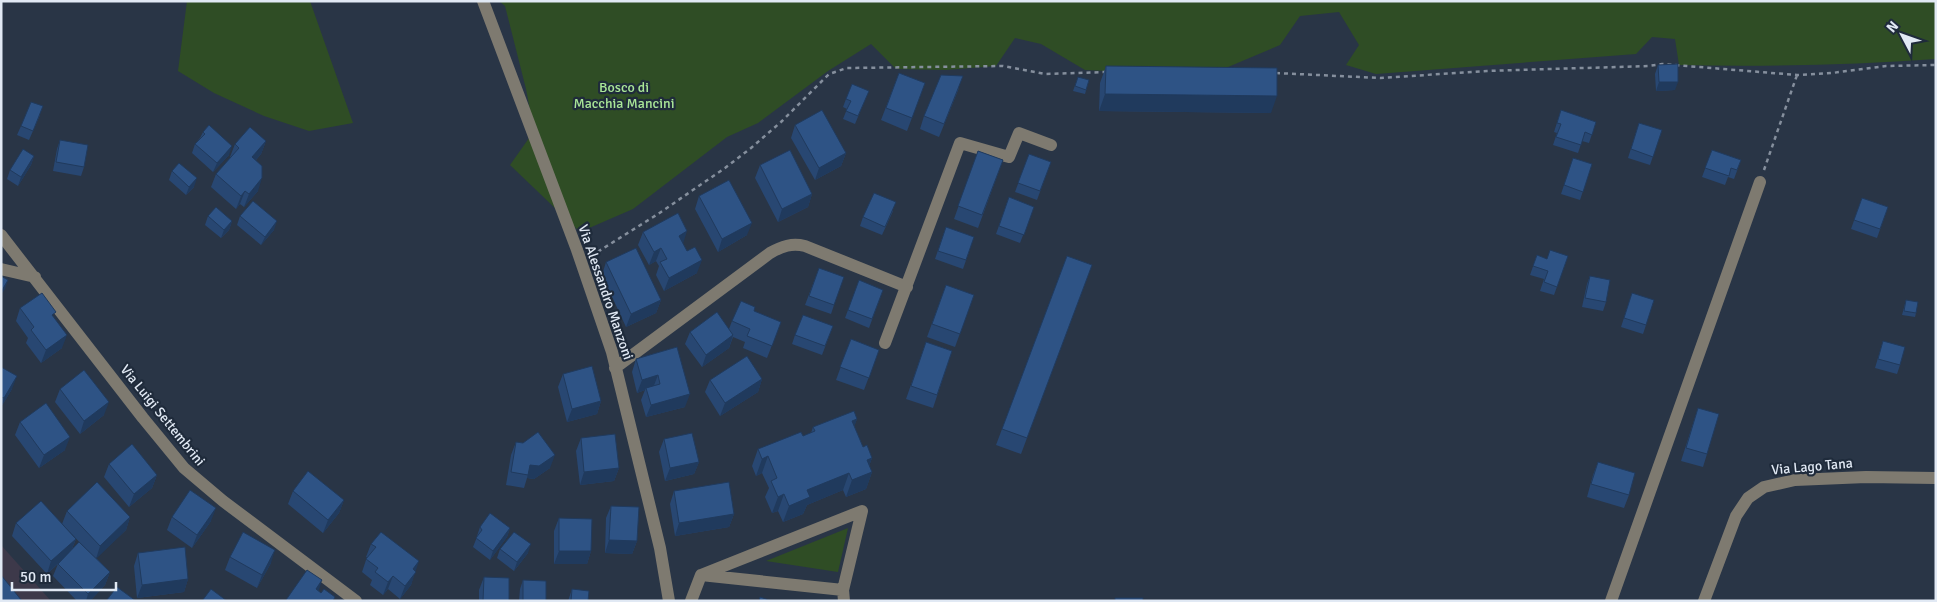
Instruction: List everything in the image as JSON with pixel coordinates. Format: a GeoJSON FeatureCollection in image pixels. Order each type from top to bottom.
{"type":"FeatureCollection","features":[{"type":"Feature","properties":{"kind":"street","name":"Via Alessandro Manzoni"},"geometry":{"type":"LineString","coordinates":[[483,1],[582,263],[616,368],[660,548],[669,601]]}},
{"type":"Feature","properties":{"kind":"street"},"geometry":{"type":"LineString","coordinates":[[885,343],[960,143],[1009,158],[1019,133],[1051,145]]}},
{"type":"Feature","properties":{"kind":"street"},"geometry":{"type":"LineString","coordinates":[[1611,601],[1760,182]]}},
{"type":"Feature","properties":{"kind":"street","name":"Via Luigi Settembrini"},"geometry":{"type":"LineString","coordinates":[[1,235],[184,468],[223,501],[356,601]]}},
{"type":"Feature","properties":{"kind":"street"},"geometry":{"type":"LineString","coordinates":[[616,368],[770,253],[788,245],[805,246],[907,287]]}},
{"type":"Feature","properties":{"kind":"street"},"geometry":{"type":"LineString","coordinates":[[1,269],[35,277]]}},
{"type":"Feature","properties":{"kind":"street","name":"Via Lago Tana"},"geometry":{"type":"LineString","coordinates":[[1704,601],[1736,516],[1748,498],[1764,486],[1795,480],[1866,476],[1936,478]]}},
{"type":"Feature","properties":{"kind":"street"},"geometry":{"type":"LineString","coordinates":[[691,601],[701,575],[862,511],[843,596],[701,575]]}},
{"type":"Feature","properties":{"kind":"path"},"geometry":{"type":"LineString","coordinates":[[1269,73],[1380,78],[1487,71],[1662,64],[1797,75],[1832,73],[1886,66],[1936,65]]}},
{"type":"Feature","properties":{"kind":"path"},"geometry":{"type":"LineString","coordinates":[[582,263],[658,214],[751,148],[829,74],[847,68],[974,66],[1003,66],[1045,74],[1110,72]]}},
{"type":"Feature","properties":{"kind":"path"},"geometry":{"type":"LineString","coordinates":[[1760,182],[1797,75]]}},
{"type":"Feature","properties":{"kind":"shaded area"},"geometry":{"type":"Polygon","coordinates":[[[1,545],[51,601],[1,601],[1,545]]]}},
{"type":"Feature","properties":{"kind":"green space"},"geometry":{"type":"Polygon","coordinates":[[[187,1],[310,1],[353,123],[309,131],[264,116],[214,93],[178,71],[187,1]]]}},
{"type":"Feature","properties":{"kind":"green space","name":"Bosco di Macchia Mancini"},"geometry":{"type":"Polygon","coordinates":[[[499,1],[1936,1],[1936,59],[1808,65],[1679,65],[1675,39],[1652,37],[1636,54],[1376,74],[1346,65],[1359,45],[1339,12],[1300,16],[1280,45],[1209,75],[1085,70],[1041,44],[1015,38],[996,66],[946,70],[896,69],[871,44],[828,71],[758,123],[727,137],[633,209],[580,232],[510,165],[534,131],[526,89],[505,6],[499,1]]]}},
{"type":"Feature","properties":{"kind":"green space"},"geometry":{"type":"Polygon","coordinates":[[[848,528],[838,572],[766,561],[848,528]]]}},
{"type":"Feature","properties":{"kind":"building"},"geometry":{"type":"Polygon","coordinates":[[[1678,64],[1678,82],[1659,82],[1658,65],[1678,64]]]}},
{"type":"Feature","properties":{"kind":"building"},"geometry":{"type":"Polygon","coordinates":[[[1106,66],[1277,68],[1277,96],[1105,94],[1106,66]]]}},
{"type":"Feature","properties":{"kind":"building"},"geometry":{"type":"Polygon","coordinates":[[[899,73],[925,83],[912,118],[886,108],[899,73]]]}},
{"type":"Feature","properties":{"kind":"building"},"geometry":{"type":"Polygon","coordinates":[[[941,75],[963,76],[944,124],[924,116],[941,75]]]}},
{"type":"Feature","properties":{"kind":"building"},"geometry":{"type":"Polygon","coordinates":[[[1078,77],[1089,80],[1086,90],[1075,86],[1078,77]]]}},
{"type":"Feature","properties":{"kind":"building"},"geometry":{"type":"Polygon","coordinates":[[[852,84],[869,91],[858,116],[846,111],[851,101],[846,99],[852,84]]]}},
{"type":"Feature","properties":{"kind":"building"},"geometry":{"type":"Polygon","coordinates":[[[31,102],[43,106],[33,131],[21,126],[31,102]]]}},
{"type":"Feature","properties":{"kind":"building"},"geometry":{"type":"Polygon","coordinates":[[[822,110],[846,153],[819,168],[795,125],[822,110]]]}},
{"type":"Feature","properties":{"kind":"building"},"geometry":{"type":"Polygon","coordinates":[[[1561,110],[1596,122],[1592,135],[1585,132],[1581,145],[1556,137],[1561,124],[1557,123],[1561,110]]]}},
{"type":"Feature","properties":{"kind":"building"},"geometry":{"type":"Polygon","coordinates":[[[1639,123],[1662,130],[1653,157],[1631,149],[1639,123]]]}},
{"type":"Feature","properties":{"kind":"building"},"geometry":{"type":"Polygon","coordinates":[[[209,125],[232,146],[217,163],[195,144],[205,134],[203,132],[209,125]]]}},
{"type":"Feature","properties":{"kind":"building"},"geometry":{"type":"Polygon","coordinates":[[[250,127],[266,141],[252,157],[262,166],[262,178],[249,194],[245,191],[241,196],[216,174],[239,148],[235,144],[250,127]]]}},
{"type":"Feature","properties":{"kind":"building"},"geometry":{"type":"Polygon","coordinates":[[[60,140],[88,145],[84,167],[56,162],[60,140]]]}},
{"type":"Feature","properties":{"kind":"building"},"geometry":{"type":"Polygon","coordinates":[[[23,149],[34,156],[21,177],[10,170],[23,149]]]}},
{"type":"Feature","properties":{"kind":"building"},"geometry":{"type":"Polygon","coordinates":[[[790,150],[812,194],[782,209],[760,165],[790,150]]]}},
{"type":"Feature","properties":{"kind":"building"},"geometry":{"type":"Polygon","coordinates":[[[1712,150],[1741,160],[1737,170],[1731,168],[1729,176],[1705,168],[1712,150]]]}},
{"type":"Feature","properties":{"kind":"building"},"geometry":{"type":"Polygon","coordinates":[[[978,151],[1003,160],[982,215],[958,206],[978,151]]]}},
{"type":"Feature","properties":{"kind":"building"},"geometry":{"type":"Polygon","coordinates":[[[1029,154],[1051,162],[1040,191],[1018,183],[1029,154]]]}},
{"type":"Feature","properties":{"kind":"building"},"geometry":{"type":"Polygon","coordinates":[[[1573,158],[1592,164],[1583,192],[1564,185],[1573,158]]]}},
{"type":"Feature","properties":{"kind":"building"},"geometry":{"type":"Polygon","coordinates":[[[179,163],[197,178],[189,187],[172,171],[179,163]]]}},
{"type":"Feature","properties":{"kind":"building"},"geometry":{"type":"Polygon","coordinates":[[[729,180],[752,223],[722,239],[699,196],[729,180]]]}},
{"type":"Feature","properties":{"kind":"building"},"geometry":{"type":"Polygon","coordinates":[[[874,193],[896,202],[885,227],[863,217],[874,193]]]}},
{"type":"Feature","properties":{"kind":"building"},"geometry":{"type":"Polygon","coordinates":[[[1009,197],[1034,207],[1024,235],[999,226],[1009,197]]]}},
{"type":"Feature","properties":{"kind":"building"},"geometry":{"type":"Polygon","coordinates":[[[1862,198],[1888,207],[1880,229],[1854,220],[1862,198]]]}},
{"type":"Feature","properties":{"kind":"building"},"geometry":{"type":"Polygon","coordinates":[[[253,201],[277,221],[265,237],[240,216],[253,201]]]}},
{"type":"Feature","properties":{"kind":"building"},"geometry":{"type":"Polygon","coordinates":[[[216,207],[232,221],[224,230],[208,216],[216,207]]]}},
{"type":"Feature","properties":{"kind":"building"},"geometry":{"type":"Polygon","coordinates":[[[678,213],[687,231],[679,236],[687,251],[695,247],[702,260],[669,278],[660,262],[667,259],[661,248],[654,252],[643,232],[678,213]]]}},
{"type":"Feature","properties":{"kind":"building"},"geometry":{"type":"Polygon","coordinates":[[[946,227],[974,237],[966,260],[938,251],[946,227]]]}},
{"type":"Feature","properties":{"kind":"building"},"geometry":{"type":"Polygon","coordinates":[[[636,248],[661,300],[631,314],[606,262],[636,248]]]}},
{"type":"Feature","properties":{"kind":"building"},"geometry":{"type":"Polygon","coordinates":[[[1550,250],[1568,256],[1557,287],[1544,282],[1548,271],[1533,266],[1537,255],[1547,259],[1550,250]]]}},
{"type":"Feature","properties":{"kind":"building"},"geometry":{"type":"Polygon","coordinates":[[[1067,256],[1092,265],[1027,438],[1002,429],[1067,256]]]}},
{"type":"Feature","properties":{"kind":"building"},"geometry":{"type":"Polygon","coordinates":[[[819,268],[844,277],[834,305],[809,296],[819,268]]]}},
{"type":"Feature","properties":{"kind":"building"},"geometry":{"type":"Polygon","coordinates":[[[1,276],[8,280],[1,292],[1,276]]]}},
{"type":"Feature","properties":{"kind":"building"},"geometry":{"type":"Polygon","coordinates":[[[1590,276],[1610,280],[1606,302],[1585,298],[1590,276]]]}},
{"type":"Feature","properties":{"kind":"building"},"geometry":{"type":"Polygon","coordinates":[[[859,280],[883,290],[872,319],[848,310],[859,280]]]}},
{"type":"Feature","properties":{"kind":"building"},"geometry":{"type":"Polygon","coordinates":[[[946,285],[974,295],[960,334],[932,324],[946,285]]]}},
{"type":"Feature","properties":{"kind":"building"},"geometry":{"type":"Polygon","coordinates":[[[42,293],[56,312],[52,315],[67,335],[46,350],[31,330],[34,327],[20,308],[42,293]]]}},
{"type":"Feature","properties":{"kind":"building"},"geometry":{"type":"Polygon","coordinates":[[[1632,293],[1654,300],[1646,325],[1624,318],[1632,293]]]}},
{"type":"Feature","properties":{"kind":"building"},"geometry":{"type":"Polygon","coordinates":[[[1906,300],[1918,302],[1916,313],[1904,311],[1906,300]]]}},
{"type":"Feature","properties":{"kind":"building"},"geometry":{"type":"Polygon","coordinates":[[[741,301],[755,307],[754,311],[781,322],[772,346],[747,336],[750,329],[732,321],[741,301]]]}},
{"type":"Feature","properties":{"kind":"building"},"geometry":{"type":"Polygon","coordinates":[[[717,312],[733,335],[706,355],[690,332],[717,312]]]}},
{"type":"Feature","properties":{"kind":"building"},"geometry":{"type":"Polygon","coordinates":[[[803,315],[833,326],[825,346],[795,335],[803,315]]]}},
{"type":"Feature","properties":{"kind":"building"},"geometry":{"type":"Polygon","coordinates":[[[851,339],[879,350],[869,378],[840,367],[851,339]]]}},
{"type":"Feature","properties":{"kind":"building"},"geometry":{"type":"Polygon","coordinates":[[[1883,341],[1905,347],[1900,365],[1878,359],[1883,341]]]}},
{"type":"Feature","properties":{"kind":"building"},"geometry":{"type":"Polygon","coordinates":[[[926,342],[952,351],[937,395],[911,386],[926,342]]]}},
{"type":"Feature","properties":{"kind":"building"},"geometry":{"type":"Polygon","coordinates":[[[677,347],[690,394],[651,405],[646,388],[660,384],[658,375],[642,380],[636,359],[677,347]]]}},
{"type":"Feature","properties":{"kind":"building"},"geometry":{"type":"Polygon","coordinates":[[[747,356],[762,379],[725,403],[710,380],[747,356]]]}},
{"type":"Feature","properties":{"kind":"building"},"geometry":{"type":"Polygon","coordinates":[[[592,366],[601,401],[572,409],[563,374],[592,366]]]}},
{"type":"Feature","properties":{"kind":"building"},"geometry":{"type":"Polygon","coordinates":[[[1,367],[17,376],[4,398],[1,397],[1,367]]]}},
{"type":"Feature","properties":{"kind":"building"},"geometry":{"type":"Polygon","coordinates":[[[84,370],[109,402],[84,421],[60,389],[84,370]]]}},
{"type":"Feature","properties":{"kind":"building"},"geometry":{"type":"Polygon","coordinates":[[[46,403],[70,437],[44,455],[20,422],[46,403]]]}},
{"type":"Feature","properties":{"kind":"building"},"geometry":{"type":"Polygon","coordinates":[[[1698,408],[1719,414],[1707,454],[1686,448],[1698,408]]]}},
{"type":"Feature","properties":{"kind":"building"},"geometry":{"type":"Polygon","coordinates":[[[854,411],[857,419],[852,421],[863,447],[867,445],[872,458],[867,460],[872,472],[852,480],[849,473],[807,490],[810,497],[789,506],[784,494],[778,497],[771,481],[777,478],[768,456],[762,459],[758,449],[801,432],[803,436],[815,431],[813,427],[854,411]]]}},
{"type":"Feature","properties":{"kind":"building"},"geometry":{"type":"Polygon","coordinates":[[[538,432],[555,455],[539,466],[530,465],[528,475],[511,472],[516,442],[523,443],[538,432]]]}},
{"type":"Feature","properties":{"kind":"building"},"geometry":{"type":"Polygon","coordinates":[[[692,433],[699,462],[670,468],[664,439],[692,433]]]}},
{"type":"Feature","properties":{"kind":"building"},"geometry":{"type":"Polygon","coordinates":[[[615,434],[619,468],[584,472],[581,438],[615,434]]]}},
{"type":"Feature","properties":{"kind":"building"},"geometry":{"type":"Polygon","coordinates":[[[132,444],[157,475],[134,494],[109,464],[132,444]]]}},
{"type":"Feature","properties":{"kind":"building"},"geometry":{"type":"Polygon","coordinates":[[[1598,462],[1635,473],[1629,495],[1591,484],[1598,462]]]}},
{"type":"Feature","properties":{"kind":"building"},"geometry":{"type":"Polygon","coordinates":[[[308,471],[344,500],[328,520],[293,491],[308,471]]]}},
{"type":"Feature","properties":{"kind":"building"},"geometry":{"type":"Polygon","coordinates":[[[97,482],[130,517],[100,546],[67,511],[97,482]]]}},
{"type":"Feature","properties":{"kind":"building"},"geometry":{"type":"Polygon","coordinates":[[[729,482],[734,514],[679,523],[674,491],[729,482]]]}},
{"type":"Feature","properties":{"kind":"building"},"geometry":{"type":"Polygon","coordinates":[[[190,490],[216,508],[197,535],[172,517],[190,490]]]}},
{"type":"Feature","properties":{"kind":"building"},"geometry":{"type":"Polygon","coordinates":[[[41,501],[76,539],[51,561],[16,523],[41,501]]]}},
{"type":"Feature","properties":{"kind":"building"},"geometry":{"type":"Polygon","coordinates":[[[611,506],[639,507],[637,541],[609,540],[611,506]]]}},
{"type":"Feature","properties":{"kind":"building"},"geometry":{"type":"Polygon","coordinates":[[[490,513],[510,528],[493,551],[476,538],[482,530],[480,527],[490,513]]]}},
{"type":"Feature","properties":{"kind":"building"},"geometry":{"type":"Polygon","coordinates":[[[559,518],[592,519],[591,551],[559,551],[559,518]]]}},
{"type":"Feature","properties":{"kind":"building"},"geometry":{"type":"Polygon","coordinates":[[[243,532],[275,550],[262,575],[230,557],[243,532]]]}},
{"type":"Feature","properties":{"kind":"building"},"geometry":{"type":"Polygon","coordinates":[[[381,532],[419,561],[413,569],[416,572],[405,586],[393,576],[388,582],[375,572],[378,568],[366,559],[376,547],[371,544],[381,532]]]}},
{"type":"Feature","properties":{"kind":"building"},"geometry":{"type":"Polygon","coordinates":[[[514,532],[531,544],[517,562],[500,549],[514,532]]]}},
{"type":"Feature","properties":{"kind":"building"},"geometry":{"type":"Polygon","coordinates":[[[79,542],[110,572],[88,594],[58,564],[79,542]]]}},
{"type":"Feature","properties":{"kind":"building"},"geometry":{"type":"Polygon","coordinates":[[[185,547],[188,579],[142,585],[138,553],[185,547]]]}},
{"type":"Feature","properties":{"kind":"building"},"geometry":{"type":"Polygon","coordinates":[[[307,570],[322,580],[316,589],[321,593],[324,589],[335,597],[333,601],[286,600],[307,570]]]}},
{"type":"Feature","properties":{"kind":"building"},"geometry":{"type":"Polygon","coordinates":[[[1,575],[22,601],[1,601],[1,575]]]}},
{"type":"Feature","properties":{"kind":"building"},"geometry":{"type":"Polygon","coordinates":[[[484,577],[509,578],[509,601],[483,601],[484,577]]]}},
{"type":"Feature","properties":{"kind":"building"},"geometry":{"type":"Polygon","coordinates":[[[523,580],[546,581],[546,601],[523,601],[523,580]]]}},
{"type":"Feature","properties":{"kind":"building"},"geometry":{"type":"Polygon","coordinates":[[[117,587],[136,601],[106,601],[117,587]]]}},
{"type":"Feature","properties":{"kind":"building"},"geometry":{"type":"Polygon","coordinates":[[[211,589],[227,601],[202,601],[211,589]]]}},
{"type":"Feature","properties":{"kind":"building"},"geometry":{"type":"Polygon","coordinates":[[[572,589],[589,591],[588,601],[571,601],[572,589]]]}},
{"type":"Feature","properties":{"kind":"building"},"geometry":{"type":"Polygon","coordinates":[[[760,597],[772,601],[759,601],[760,597]]]}},
{"type":"Feature","properties":{"kind":"building"},"geometry":{"type":"Polygon","coordinates":[[[1115,598],[1143,598],[1143,601],[1115,601],[1115,598]]]}}]}
